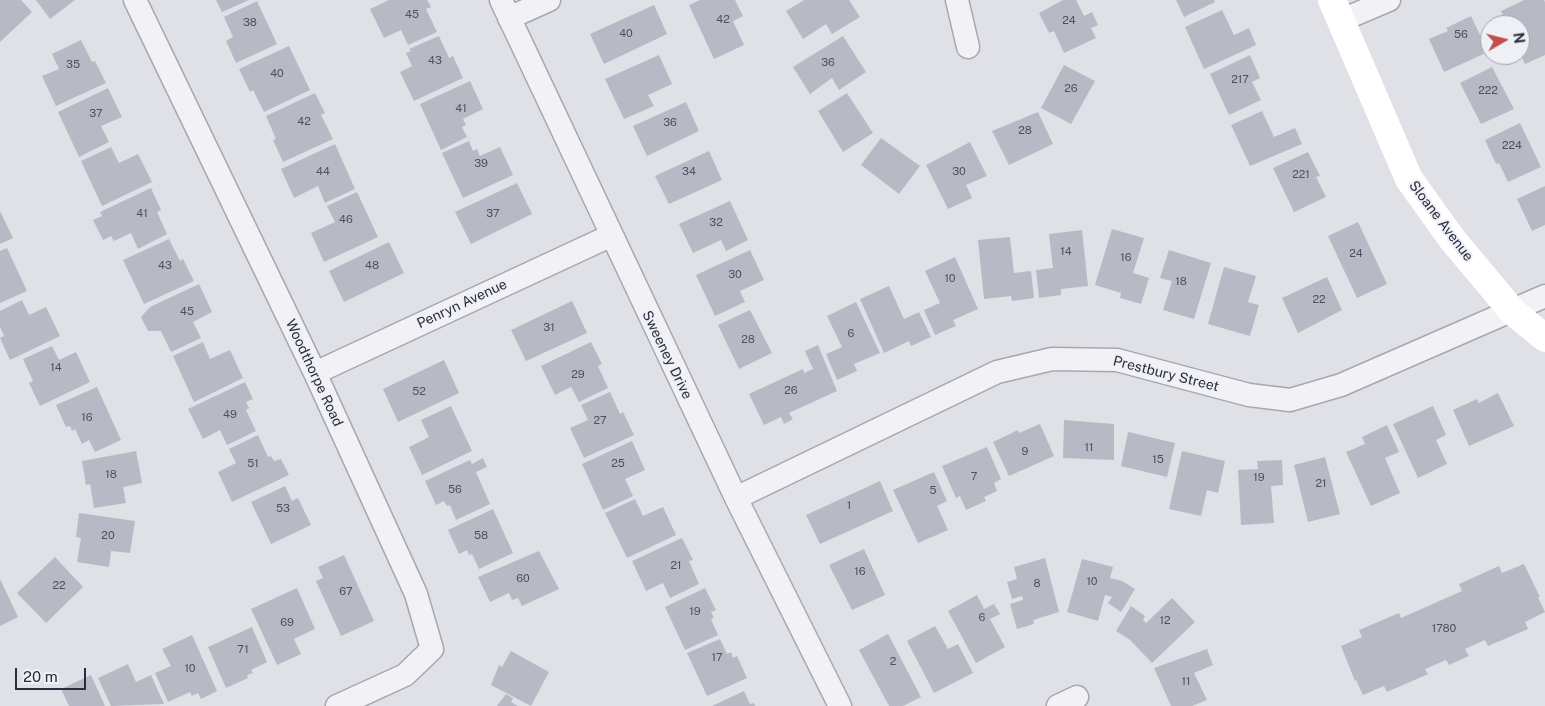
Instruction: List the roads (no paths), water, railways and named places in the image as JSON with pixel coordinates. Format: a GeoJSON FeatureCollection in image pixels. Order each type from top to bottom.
{"type":"FeatureCollection","features":[{"type":"Feature","properties":{"kind":"street","name":"Woodthorpe Road"},"geometry":{"type":"LineString","coordinates":[[135,0],[314,373],[416,594],[432,649],[405,675],[337,706]]}},
{"type":"Feature","properties":{"kind":"street"},"geometry":{"type":"LineString","coordinates":[[505,9],[549,0]]}},
{"type":"Feature","properties":{"kind":"street"},"geometry":{"type":"LineString","coordinates":[[956,0],[968,47]]}},
{"type":"Feature","properties":{"kind":"street"},"geometry":{"type":"LineString","coordinates":[[1337,10],[1389,0]]}},
{"type":"Feature","properties":{"kind":"street","name":"Sweeney Drive"},"geometry":{"type":"LineString","coordinates":[[505,9],[610,236],[736,498],[840,706]]}},
{"type":"Feature","properties":{"kind":"street","name":"Sloane Avenue"},"geometry":{"type":"LineString","coordinates":[[1337,10],[1409,179],[1452,239],[1513,312],[1545,338]]}},
{"type":"Feature","properties":{"kind":"street","name":"Penryn Avenue"},"geometry":{"type":"LineString","coordinates":[[314,373],[610,236]]}},
{"type":"Feature","properties":{"kind":"street","name":"Prestbury Street"},"geometry":{"type":"LineString","coordinates":[[736,498],[997,372],[1052,359],[1118,360],[1249,395],[1290,400],[1341,385],[1513,312],[1545,296]]}}]}
